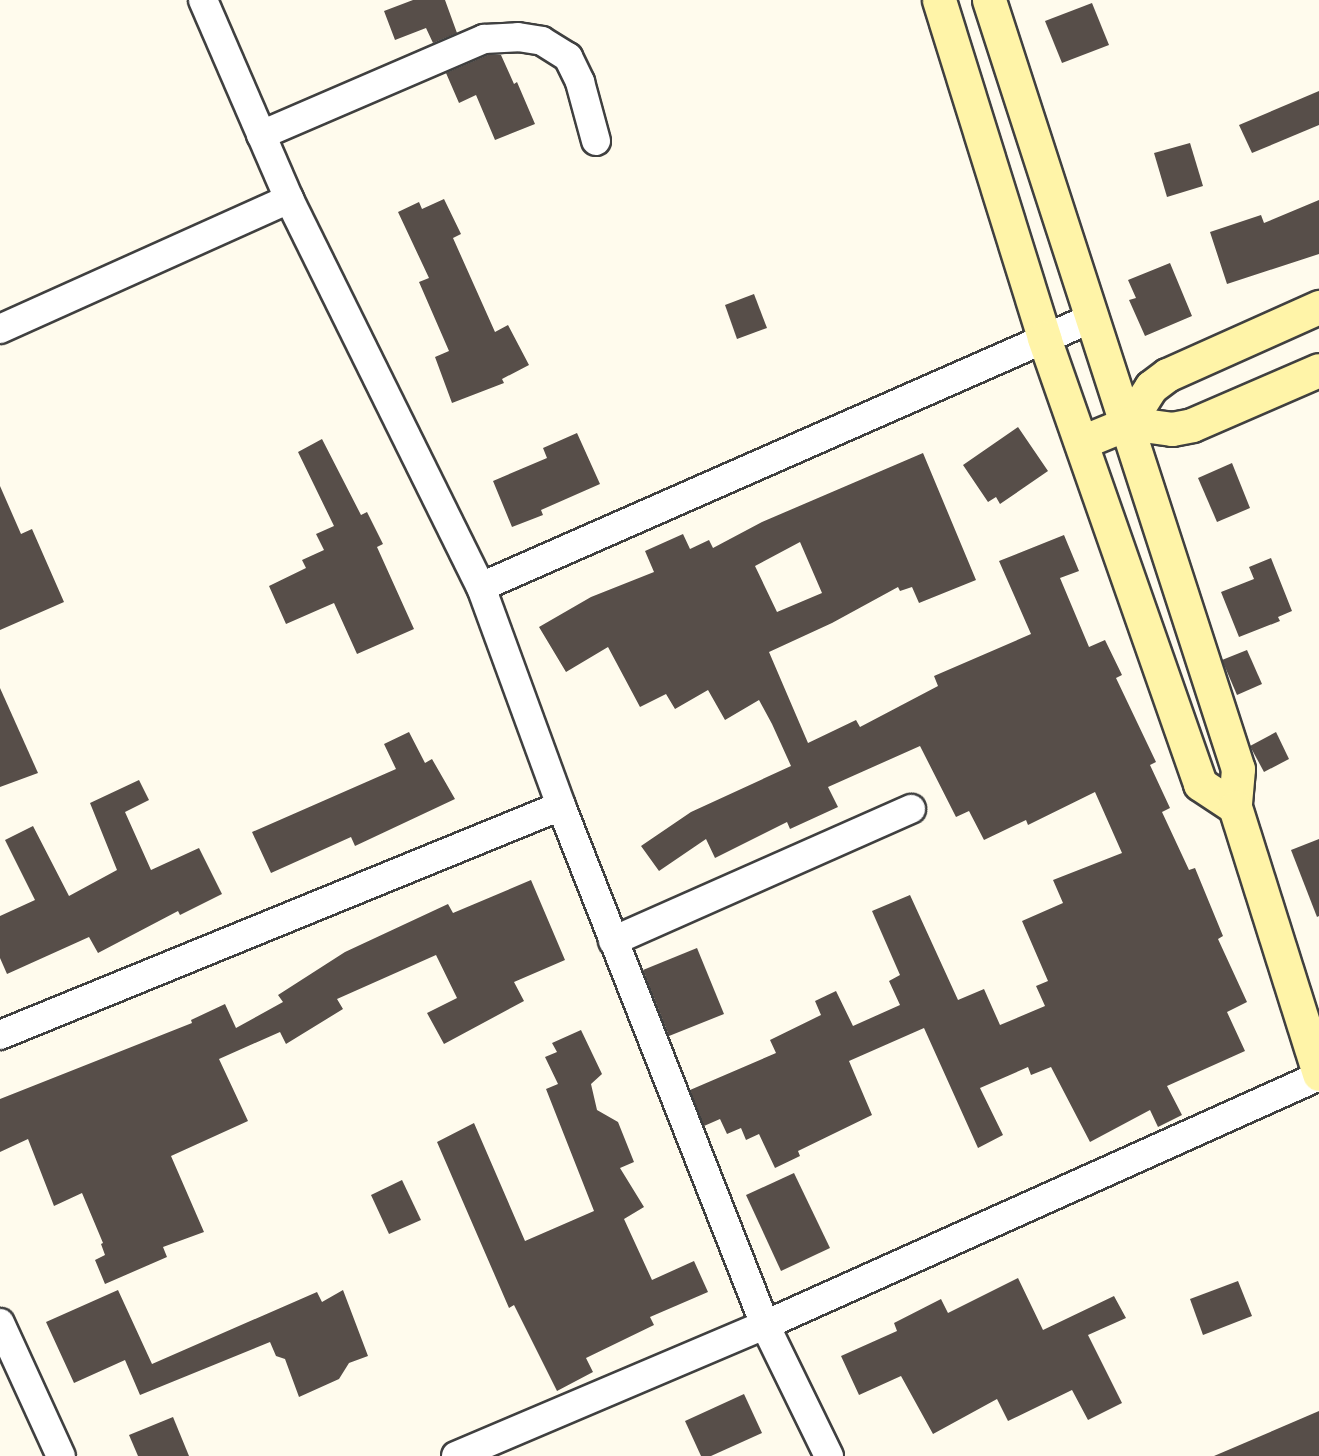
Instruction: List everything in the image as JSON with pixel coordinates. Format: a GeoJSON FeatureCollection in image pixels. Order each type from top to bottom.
{"type":"FeatureCollection","features":[{"type":"Feature","properties":{"kind":"street"},"geometry":{"type":"LineString","coordinates":[[203,0],[289,199],[481,587],[561,806],[765,1325],[829,1456]]}},
{"type":"Feature","properties":{"kind":"street"},"geometry":{"type":"LineString","coordinates":[[939,0],[1044,338],[1200,784],[1235,807]]}},
{"type":"Feature","properties":{"kind":"street"},"geometry":{"type":"LineString","coordinates":[[456,1456],[765,1325],[1319,1075],[1235,807],[1238,769],[1128,423],[989,0]]}},
{"type":"Feature","properties":{"kind":"street"},"geometry":{"type":"LineString","coordinates":[[261,135],[484,39],[518,37],[542,41],[568,57],[580,82],[596,141]]}},
{"type":"Feature","properties":{"kind":"street"},"geometry":{"type":"LineString","coordinates":[[0,329],[289,199]]}},
{"type":"Feature","properties":{"kind":"street"},"geometry":{"type":"LineString","coordinates":[[1011,226],[1059,211]]}},
{"type":"Feature","properties":{"kind":"street"},"geometry":{"type":"LineString","coordinates":[[1128,423],[1151,387],[1167,375],[1319,308]]}},
{"type":"Feature","properties":{"kind":"street"},"geometry":{"type":"LineString","coordinates":[[481,587],[1092,318]]}},
{"type":"Feature","properties":{"kind":"street"},"geometry":{"type":"LineString","coordinates":[[1082,442],[1128,423],[1172,429],[1192,425],[1319,370]]}},
{"type":"Feature","properties":{"kind":"street"},"geometry":{"type":"LineString","coordinates":[[1135,596],[1178,581]]}},
{"type":"Feature","properties":{"kind":"street"},"geometry":{"type":"LineString","coordinates":[[0,1035],[561,806]]}},
{"type":"Feature","properties":{"kind":"street"},"geometry":{"type":"LineString","coordinates":[[614,940],[910,810]]}},
{"type":"Feature","properties":{"kind":"street"},"geometry":{"type":"LineString","coordinates":[[0,1323],[61,1456]]}},
{"type":"Feature","properties":{"kind":"building"},"geometry":{"type":"Polygon","coordinates":[[[413,0],[445,0],[457,33],[433,43],[426,28],[395,40],[384,11],[413,0]]]}},
{"type":"Feature","properties":{"kind":"building"},"geometry":{"type":"Polygon","coordinates":[[[1092,3],[1109,45],[1062,63],[1045,21],[1092,3]]]}},
{"type":"Feature","properties":{"kind":"building"},"geometry":{"type":"Polygon","coordinates":[[[488,55],[501,55],[514,84],[517,82],[535,124],[495,140],[476,95],[459,103],[446,73],[488,55]]]}},
{"type":"Feature","properties":{"kind":"building"},"geometry":{"type":"Polygon","coordinates":[[[1319,91],[1319,125],[1252,153],[1239,125],[1319,91]]]}},
{"type":"Feature","properties":{"kind":"building"},"geometry":{"type":"Polygon","coordinates":[[[1190,143],[1203,186],[1167,197],[1154,153],[1190,143]]]}},
{"type":"Feature","properties":{"kind":"building"},"geometry":{"type":"Polygon","coordinates":[[[444,199],[461,234],[453,238],[495,332],[508,325],[529,365],[502,379],[504,383],[452,403],[435,357],[449,351],[419,282],[429,278],[398,212],[419,202],[422,209],[444,199]]]}},
{"type":"Feature","properties":{"kind":"building"},"geometry":{"type":"Polygon","coordinates":[[[1319,200],[1319,254],[1227,284],[1210,232],[1261,215],[1264,223],[1319,200]]]}},
{"type":"Feature","properties":{"kind":"building"},"geometry":{"type":"Polygon","coordinates":[[[1170,263],[1192,316],[1145,336],[1129,300],[1136,298],[1128,280],[1170,263]]]}},
{"type":"Feature","properties":{"kind":"building"},"geometry":{"type":"Polygon","coordinates":[[[754,294],[767,328],[737,339],[725,305],[754,294]]]}},
{"type":"Feature","properties":{"kind":"building"},"geometry":{"type":"Polygon","coordinates":[[[1018,427],[1048,471],[1000,504],[996,497],[988,502],[963,465],[1018,427]]]}},
{"type":"Feature","properties":{"kind":"building"},"geometry":{"type":"Polygon","coordinates":[[[577,433],[600,484],[541,510],[543,515],[512,527],[493,481],[547,458],[543,448],[577,433]]]}},
{"type":"Feature","properties":{"kind":"building"},"geometry":{"type":"Polygon","coordinates":[[[322,439],[361,515],[367,512],[383,544],[377,547],[414,629],[357,654],[334,603],[286,624],[269,586],[306,568],[302,560],[324,550],[316,534],[334,526],[298,452],[322,439]]]}},
{"type":"Feature","properties":{"kind":"building"},"geometry":{"type":"Polygon","coordinates":[[[923,453],[976,580],[919,603],[912,587],[900,591],[898,587],[832,623],[769,652],[808,743],[856,720],[860,727],[938,686],[934,676],[1031,634],[999,561],[1064,535],[1079,571],[1060,578],[1089,647],[1105,640],[1122,675],[1116,678],[1156,762],[1150,765],[1170,808],[1162,812],[1189,870],[1195,868],[1223,936],[1218,939],[1247,1002],[1227,1012],[1245,1051],[1167,1086],[1182,1115],[1158,1127],[1150,1110],[1090,1142],[1051,1067],[1031,1075],[1028,1067],[980,1088],[1003,1135],[978,1148],[924,1028],[849,1061],[872,1115],[798,1151],[800,1156],[775,1168],[759,1134],[746,1140],[741,1128],[727,1134],[720,1119],[704,1126],[690,1090],[776,1053],[770,1040],[821,1015],[815,1001],[836,991],[853,1026],[900,1005],[889,981],[900,975],[872,911],[910,895],[958,1000],[984,989],[1000,1025],[1045,1006],[1036,986],[1048,981],[1022,921],[1063,903],[1053,880],[1122,853],[1095,792],[1028,825],[1026,820],[984,840],[969,811],[956,817],[920,746],[828,787],[838,807],[790,829],[787,822],[715,858],[706,839],[659,871],[641,846],[691,812],[791,766],[772,724],[759,700],[725,720],[708,690],[675,709],[666,694],[640,707],[608,647],[566,672],[539,627],[591,597],[654,572],[645,551],[683,534],[690,549],[709,540],[713,548],[762,522],[923,453]],[[800,542],[755,566],[777,612],[822,593],[800,542]]]}},
{"type":"Feature","properties":{"kind":"building"},"geometry":{"type":"Polygon","coordinates":[[[1232,463],[1250,508],[1217,522],[1198,478],[1232,463]]]}},
{"type":"Feature","properties":{"kind":"building"},"geometry":{"type":"Polygon","coordinates":[[[0,486],[21,534],[32,529],[64,602],[0,630],[0,486]]]}},
{"type":"Feature","properties":{"kind":"building"},"geometry":{"type":"Polygon","coordinates":[[[1271,558],[1292,611],[1278,617],[1280,621],[1239,637],[1221,592],[1254,579],[1249,567],[1271,558]]]}},
{"type":"Feature","properties":{"kind":"building"},"geometry":{"type":"Polygon","coordinates":[[[1247,650],[1262,684],[1237,695],[1222,660],[1247,650]]]}},
{"type":"Feature","properties":{"kind":"building"},"geometry":{"type":"Polygon","coordinates":[[[0,688],[38,773],[0,787],[0,688]]]}},
{"type":"Feature","properties":{"kind":"building"},"geometry":{"type":"Polygon","coordinates":[[[409,732],[425,763],[432,759],[455,799],[355,846],[351,837],[271,873],[252,832],[396,769],[384,744],[409,732]]]}},
{"type":"Feature","properties":{"kind":"building"},"geometry":{"type":"Polygon","coordinates":[[[1276,732],[1289,759],[1264,772],[1250,746],[1276,732]]]}},
{"type":"Feature","properties":{"kind":"building"},"geometry":{"type":"Polygon","coordinates":[[[139,780],[149,800],[125,812],[151,870],[199,848],[222,894],[180,915],[178,911],[98,953],[89,937],[7,974],[0,958],[0,916],[35,900],[5,840],[33,826],[69,896],[117,870],[90,803],[139,780]]]}},
{"type":"Feature","properties":{"kind":"building"},"geometry":{"type":"Polygon","coordinates":[[[1319,839],[1319,916],[1317,917],[1291,850],[1319,839]]]}},
{"type":"Feature","properties":{"kind":"building"},"geometry":{"type":"Polygon","coordinates":[[[531,880],[565,960],[514,982],[524,1001],[444,1044],[427,1013],[457,998],[436,955],[337,999],[343,1009],[286,1044],[280,1032],[219,1059],[248,1121],[171,1156],[204,1232],[163,1247],[167,1257],[105,1284],[95,1260],[105,1255],[101,1244],[103,1243],[82,1193],[54,1206],[28,1139],[0,1152],[0,1099],[192,1023],[191,1020],[225,1004],[236,1028],[283,1002],[278,995],[345,952],[448,904],[453,913],[531,880]]]}},
{"type":"Feature","properties":{"kind":"building"},"geometry":{"type":"Polygon","coordinates":[[[697,948],[724,1014],[669,1036],[643,970],[697,948]]]}},
{"type":"Feature","properties":{"kind":"building"},"geometry":{"type":"Polygon","coordinates":[[[581,1030],[602,1074],[591,1084],[597,1110],[618,1122],[634,1162],[620,1168],[644,1207],[624,1219],[652,1280],[694,1261],[708,1292],[650,1317],[654,1325],[586,1358],[593,1372],[557,1391],[514,1305],[509,1308],[437,1142],[474,1123],[525,1241],[594,1211],[546,1089],[558,1084],[545,1057],[557,1052],[552,1043],[581,1030]]]}},
{"type":"Feature","properties":{"kind":"building"},"geometry":{"type":"Polygon","coordinates":[[[794,1173],[830,1248],[781,1271],[746,1195],[794,1173]]]}},
{"type":"Feature","properties":{"kind":"building"},"geometry":{"type":"Polygon","coordinates":[[[402,1180],[421,1220],[389,1234],[371,1195],[402,1180]]]}},
{"type":"Feature","properties":{"kind":"building"},"geometry":{"type":"Polygon","coordinates":[[[1018,1278],[1043,1330],[1114,1296],[1126,1318],[1088,1335],[1122,1403],[1088,1420],[1072,1390],[1008,1421],[997,1399],[933,1434],[901,1376],[859,1395],[841,1356],[897,1331],[894,1323],[941,1299],[948,1313],[1018,1278]]]}},
{"type":"Feature","properties":{"kind":"building"},"geometry":{"type":"Polygon","coordinates":[[[1238,1281],[1252,1316],[1203,1335],[1190,1299],[1238,1281]]]}},
{"type":"Feature","properties":{"kind":"building"},"geometry":{"type":"Polygon","coordinates":[[[118,1290],[152,1364],[317,1292],[322,1302],[343,1290],[368,1356],[349,1363],[339,1379],[299,1397],[285,1359],[276,1356],[270,1342],[140,1395],[125,1360],[74,1383],[46,1322],[118,1290]]]}},
{"type":"Feature","properties":{"kind":"building"},"geometry":{"type":"Polygon","coordinates":[[[744,1394],[762,1433],[711,1456],[701,1456],[685,1421],[744,1394]]]}},
{"type":"Feature","properties":{"kind":"building"},"geometry":{"type":"Polygon","coordinates":[[[1319,1411],[1319,1456],[1214,1456],[1319,1411]]]}},
{"type":"Feature","properties":{"kind":"building"},"geometry":{"type":"Polygon","coordinates":[[[173,1417],[189,1456],[138,1456],[129,1435],[173,1417]]]}}]}
